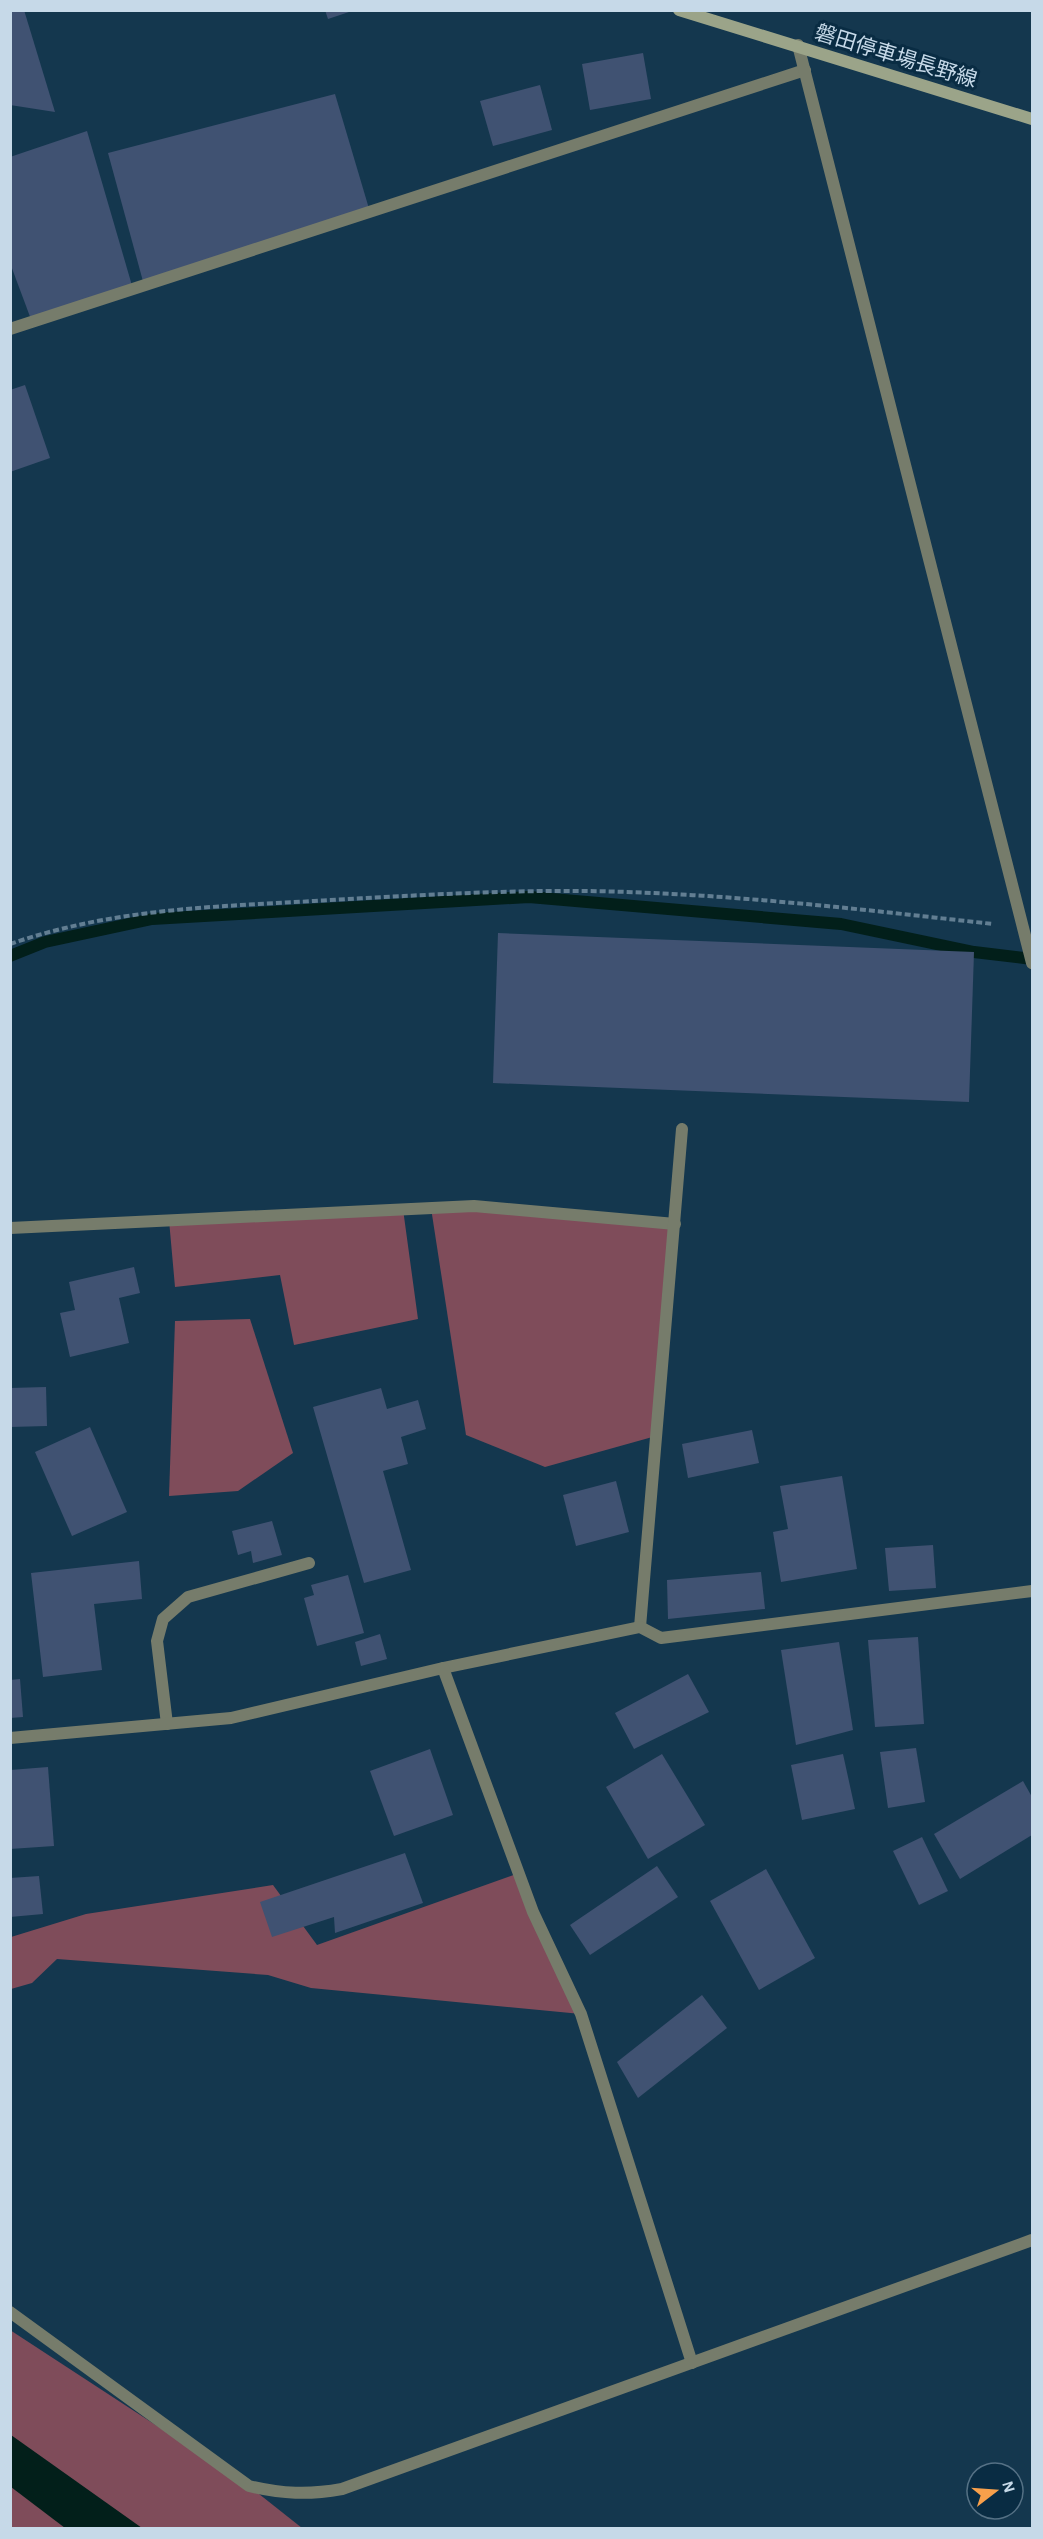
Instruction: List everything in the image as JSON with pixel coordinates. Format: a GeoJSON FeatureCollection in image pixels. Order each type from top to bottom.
{"type":"FeatureCollection","features":[{"type":"Feature","properties":{"kind":"main road","name":"磐田停車場長野線"},"geometry":{"type":"LineString","coordinates":[[679,10],[1032,119]]}},
{"type":"Feature","properties":{"kind":"street"},"geometry":{"type":"LineString","coordinates":[[798,45],[1032,963]]}},
{"type":"Feature","properties":{"kind":"street"},"geometry":{"type":"LineString","coordinates":[[10,329],[805,70]]}},
{"type":"Feature","properties":{"kind":"street"},"geometry":{"type":"LineString","coordinates":[[640,1627],[682,1129]]}},
{"type":"Feature","properties":{"kind":"street"},"geometry":{"type":"LineString","coordinates":[[10,1228],[474,1206],[675,1224]]}},
{"type":"Feature","properties":{"kind":"street"},"geometry":{"type":"LineString","coordinates":[[168,1724],[157,1641],[163,1619],[189,1597],[309,1563]]}},
{"type":"Feature","properties":{"kind":"street"},"geometry":{"type":"LineString","coordinates":[[10,1738],[231,1718],[443,1668],[640,1627],[661,1638],[1032,1591]]}},
{"type":"Feature","properties":{"kind":"street"},"geometry":{"type":"LineString","coordinates":[[443,1668],[533,1912],[581,2014],[692,2364]]}},
{"type":"Feature","properties":{"kind":"street"},"geometry":{"type":"LineString","coordinates":[[10,2312],[249,2486],[280,2494],[308,2495],[342,2489],[1032,2241]]}},
{"type":"Feature","properties":{"kind":"path"},"geometry":{"type":"LineString","coordinates":[[10,944],[79,923],[159,910],[406,896],[588,891],[810,903],[1023,927]]}},
{"type":"Feature","properties":{"kind":"shaded area"},"geometry":{"type":"Polygon","coordinates":[[[431,1208],[675,1224],[656,1436],[545,1467],[466,1435],[431,1208]]]}},
{"type":"Feature","properties":{"kind":"shaded area"},"geometry":{"type":"Polygon","coordinates":[[[403,1209],[418,1319],[294,1345],[280,1275],[175,1287],[169,1220],[403,1209]]]}},
{"type":"Feature","properties":{"kind":"shaded area"},"geometry":{"type":"Polygon","coordinates":[[[250,1319],[293,1453],[238,1491],[169,1496],[175,1321],[250,1319]]]}},
{"type":"Feature","properties":{"kind":"shaded area"},"geometry":{"type":"Polygon","coordinates":[[[519,1873],[581,2014],[311,1988],[268,1975],[57,1959],[32,1983],[11,1989],[11,1937],[86,1914],[273,1885],[317,1945],[519,1873]]]}},
{"type":"Feature","properties":{"kind":"shaded area"},"geometry":{"type":"Polygon","coordinates":[[[10,2330],[249,2486],[302,2528],[11,2528],[10,2330]]]}},
{"type":"Feature","properties":{"kind":"shaded area"},"geometry":{"type":"Polygon","coordinates":[[[10,2435],[142,2528],[65,2528],[11,2487],[10,2435]]]}},
{"type":"Feature","properties":{"kind":"building"},"geometry":{"type":"Polygon","coordinates":[[[10,10],[24,10],[55,112],[10,105],[10,10]]]}},
{"type":"Feature","properties":{"kind":"building"},"geometry":{"type":"Polygon","coordinates":[[[325,10],[352,10],[352,11],[328,19],[325,10]]]}},
{"type":"Feature","properties":{"kind":"building"},"geometry":{"type":"Polygon","coordinates":[[[643,53],[651,99],[590,110],[582,64],[643,53]]]}},
{"type":"Feature","properties":{"kind":"building"},"geometry":{"type":"Polygon","coordinates":[[[540,85],[552,130],[493,146],[480,101],[540,85]]]}},
{"type":"Feature","properties":{"kind":"building"},"geometry":{"type":"Polygon","coordinates":[[[335,94],[370,212],[144,285],[108,153],[335,94]]]}},
{"type":"Feature","properties":{"kind":"building"},"geometry":{"type":"Polygon","coordinates":[[[87,131],[133,289],[32,322],[10,263],[10,157],[87,131]]]}},
{"type":"Feature","properties":{"kind":"building"},"geometry":{"type":"Polygon","coordinates":[[[25,385],[50,458],[10,472],[10,390],[25,385]]]}},
{"type":"Feature","properties":{"kind":"building"},"geometry":{"type":"Polygon","coordinates":[[[498,933],[974,952],[969,1102],[493,1083],[498,933]]]}},
{"type":"Feature","properties":{"kind":"building"},"geometry":{"type":"Polygon","coordinates":[[[134,1267],[140,1293],[119,1298],[129,1343],[70,1357],[60,1313],[75,1310],[69,1282],[134,1267]]]}},
{"type":"Feature","properties":{"kind":"building"},"geometry":{"type":"Polygon","coordinates":[[[46,1387],[47,1426],[10,1427],[10,1388],[46,1387]]]}},
{"type":"Feature","properties":{"kind":"building"},"geometry":{"type":"Polygon","coordinates":[[[381,1388],[387,1409],[418,1400],[426,1429],[401,1437],[408,1464],[383,1471],[411,1570],[364,1583],[313,1407],[381,1388]]]}},
{"type":"Feature","properties":{"kind":"building"},"geometry":{"type":"Polygon","coordinates":[[[90,1427],[127,1512],[72,1536],[35,1452],[90,1427]]]}},
{"type":"Feature","properties":{"kind":"building"},"geometry":{"type":"Polygon","coordinates":[[[752,1430],[759,1463],[688,1478],[682,1444],[752,1430]]]}},
{"type":"Feature","properties":{"kind":"building"},"geometry":{"type":"Polygon","coordinates":[[[842,1476],[857,1569],[781,1582],[773,1532],[788,1529],[780,1486],[842,1476]]]}},
{"type":"Feature","properties":{"kind":"building"},"geometry":{"type":"Polygon","coordinates":[[[616,1481],[629,1532],[576,1546],[563,1495],[616,1481]]]}},
{"type":"Feature","properties":{"kind":"building"},"geometry":{"type":"Polygon","coordinates":[[[272,1521],[282,1555],[253,1563],[251,1551],[238,1555],[232,1531],[272,1521]]]}},
{"type":"Feature","properties":{"kind":"building"},"geometry":{"type":"Polygon","coordinates":[[[933,1545],[936,1588],[889,1591],[885,1548],[933,1545]]]}},
{"type":"Feature","properties":{"kind":"building"},"geometry":{"type":"Polygon","coordinates":[[[139,1561],[142,1599],[94,1604],[102,1670],[43,1677],[31,1573],[139,1561]]]}},
{"type":"Feature","properties":{"kind":"building"},"geometry":{"type":"Polygon","coordinates":[[[761,1572],[765,1609],[668,1619],[667,1580],[761,1572]]]}},
{"type":"Feature","properties":{"kind":"building"},"geometry":{"type":"Polygon","coordinates":[[[348,1575],[364,1633],[317,1646],[304,1598],[314,1595],[311,1585],[348,1575]]]}},
{"type":"Feature","properties":{"kind":"building"},"geometry":{"type":"Polygon","coordinates":[[[380,1634],[387,1659],[361,1666],[355,1642],[380,1634]]]}},
{"type":"Feature","properties":{"kind":"building"},"geometry":{"type":"Polygon","coordinates":[[[918,1637],[924,1724],[875,1727],[868,1640],[918,1637]]]}},
{"type":"Feature","properties":{"kind":"building"},"geometry":{"type":"Polygon","coordinates":[[[839,1642],[853,1730],[796,1745],[781,1650],[839,1642]]]}},
{"type":"Feature","properties":{"kind":"building"},"geometry":{"type":"Polygon","coordinates":[[[688,1674],[709,1712],[634,1749],[615,1713],[688,1674]]]}},
{"type":"Feature","properties":{"kind":"building"},"geometry":{"type":"Polygon","coordinates":[[[20,1679],[23,1717],[10,1718],[10,1680],[20,1679]]]}},
{"type":"Feature","properties":{"kind":"building"},"geometry":{"type":"Polygon","coordinates":[[[916,1748],[925,1802],[888,1808],[880,1752],[916,1748]]]}},
{"type":"Feature","properties":{"kind":"building"},"geometry":{"type":"Polygon","coordinates":[[[430,1749],[453,1815],[394,1836],[370,1771],[430,1749]]]}},
{"type":"Feature","properties":{"kind":"building"},"geometry":{"type":"Polygon","coordinates":[[[662,1754],[705,1825],[648,1859],[606,1787],[662,1754]]]}},
{"type":"Feature","properties":{"kind":"building"},"geometry":{"type":"Polygon","coordinates":[[[843,1754],[855,1809],[802,1820],[791,1765],[843,1754]]]}},
{"type":"Feature","properties":{"kind":"building"},"geometry":{"type":"Polygon","coordinates":[[[48,1767],[54,1846],[10,1849],[10,1770],[48,1767]]]}},
{"type":"Feature","properties":{"kind":"building"},"geometry":{"type":"Polygon","coordinates":[[[1023,1781],[1032,1797],[1032,1835],[960,1879],[934,1834],[1023,1781]]]}},
{"type":"Feature","properties":{"kind":"building"},"geometry":{"type":"Polygon","coordinates":[[[922,1837],[948,1891],[919,1905],[893,1851],[922,1837]]]}},
{"type":"Feature","properties":{"kind":"building"},"geometry":{"type":"Polygon","coordinates":[[[405,1853],[423,1903],[335,1933],[334,1917],[272,1937],[260,1902],[405,1853]]]}},
{"type":"Feature","properties":{"kind":"building"},"geometry":{"type":"Polygon","coordinates":[[[657,1866],[678,1897],[590,1955],[570,1925],[657,1866]]]}},
{"type":"Feature","properties":{"kind":"building"},"geometry":{"type":"Polygon","coordinates":[[[766,1869],[815,1958],[759,1990],[710,1901],[766,1869]]]}},
{"type":"Feature","properties":{"kind":"building"},"geometry":{"type":"Polygon","coordinates":[[[39,1876],[43,1914],[10,1917],[10,1878],[39,1876]]]}},
{"type":"Feature","properties":{"kind":"building"},"geometry":{"type":"Polygon","coordinates":[[[702,1995],[727,2028],[638,2098],[617,2062],[702,1995]]]}},
{"type":"Feature","properties":{"kind":"waterway"},"geometry":{"type":"LineString","coordinates":[[10,956],[45,942],[152,919],[529,897],[841,924],[974,952],[1032,959]]}}]}
